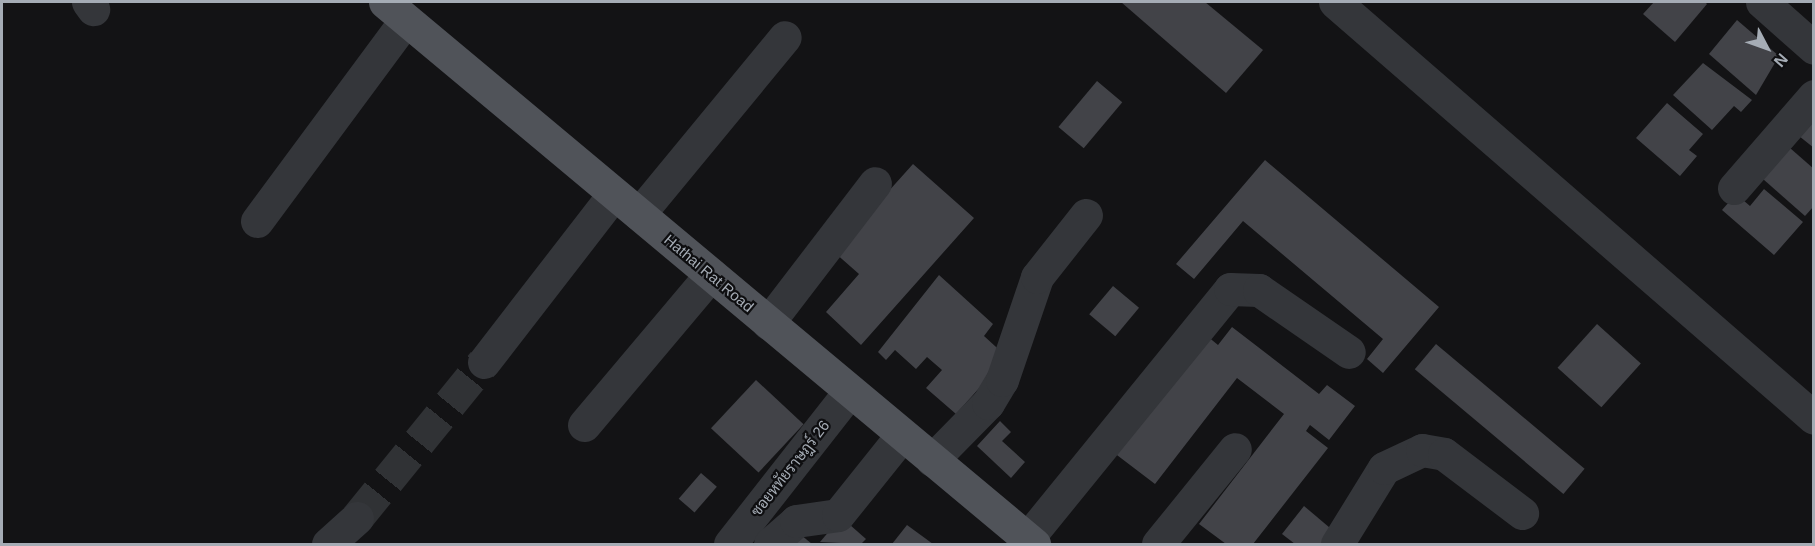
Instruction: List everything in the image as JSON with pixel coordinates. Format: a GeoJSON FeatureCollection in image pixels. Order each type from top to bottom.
{"type":"FeatureCollection","features":[{"type":"Feature","properties":{"kind":"main road","name":"Hathai Rat Road"},"geometry":{"type":"LineString","coordinates":[[395,11],[932,460],[1021,540]]}},
{"type":"Feature","properties":{"kind":"street"},"geometry":{"type":"LineString","coordinates":[[1335,2],[1814,418]]}},
{"type":"Feature","properties":{"kind":"street"},"geometry":{"type":"LineString","coordinates":[[1762,2],[1814,48]]}},
{"type":"Feature","properties":{"kind":"street"},"geometry":{"type":"LineString","coordinates":[[258,221],[395,11]]}},
{"type":"Feature","properties":{"kind":"street"},"geometry":{"type":"LineString","coordinates":[[639,214],[785,37]]}},
{"type":"Feature","properties":{"kind":"street"},"geometry":{"type":"LineString","coordinates":[[1734,188],[1814,96]]}},
{"type":"Feature","properties":{"kind":"street"},"geometry":{"type":"LineString","coordinates":[[768,323],[875,183]]}},
{"type":"Feature","properties":{"kind":"street"},"geometry":{"type":"LineString","coordinates":[[484,362],[614,194]]}},
{"type":"Feature","properties":{"kind":"street"},"geometry":{"type":"LineString","coordinates":[[932,460],[998,387],[1037,277],[1086,215]]}},
{"type":"Feature","properties":{"kind":"street"},"geometry":{"type":"LineString","coordinates":[[584,425],[711,274]]}},
{"type":"Feature","properties":{"kind":"street"},"geometry":{"type":"LineString","coordinates":[[1021,540],[1230,289],[1259,290],[1349,352]]}},
{"type":"Feature","properties":{"kind":"street","name":"ซอยหทัยราษฎร์ 26"},"geometry":{"type":"LineString","coordinates":[[730,544],[850,392]]}},
{"type":"Feature","properties":{"kind":"street"},"geometry":{"type":"LineString","coordinates":[[770,544],[796,521],[838,515],[902,435]]}},
{"type":"Feature","properties":{"kind":"street"},"geometry":{"type":"LineString","coordinates":[[1158,544],[1235,449]]}},
{"type":"Feature","properties":{"kind":"street"},"geometry":{"type":"LineString","coordinates":[[1337,544],[1384,468],[1422,450],[1444,454],[1522,513]]}},
{"type":"Feature","properties":{"kind":"street"},"geometry":{"type":"LineString","coordinates":[[328,544],[357,518]]}},
{"type":"Feature","properties":{"kind":"building"},"geometry":{"type":"Polygon","coordinates":[[[1121,2],[1205,2],[1263,50],[1226,93],[1121,2]]]}},
{"type":"Feature","properties":{"kind":"building"},"geometry":{"type":"Polygon","coordinates":[[[1654,2],[1705,2],[1707,4],[1675,42],[1643,14],[1654,2]]]}},
{"type":"Feature","properties":{"kind":"building"},"geometry":{"type":"Polygon","coordinates":[[[1737,20],[1779,56],[1756,95],[1709,54],[1737,20]]]}},
{"type":"Feature","properties":{"kind":"building"},"geometry":{"type":"Polygon","coordinates":[[[1703,63],[1752,100],[1741,112],[1734,106],[1712,130],[1673,95],[1703,63]]]}},
{"type":"Feature","properties":{"kind":"building"},"geometry":{"type":"Polygon","coordinates":[[[1097,81],[1122,102],[1084,148],[1058,127],[1097,81]]]}},
{"type":"Feature","properties":{"kind":"building"},"geometry":{"type":"Polygon","coordinates":[[[1667,103],[1703,134],[1689,150],[1697,156],[1680,176],[1636,138],[1667,103]]]}},
{"type":"Feature","properties":{"kind":"building"},"geometry":{"type":"Polygon","coordinates":[[[1814,119],[1814,148],[1799,136],[1814,119]]]}},
{"type":"Feature","properties":{"kind":"building"},"geometry":{"type":"Polygon","coordinates":[[[1790,148],[1814,169],[1814,206],[1805,216],[1763,179],[1790,148]]]}},
{"type":"Feature","properties":{"kind":"building"},"geometry":{"type":"Polygon","coordinates":[[[1265,160],[1439,307],[1383,373],[1367,359],[1383,339],[1243,221],[1194,279],[1176,264],[1265,160]]]}},
{"type":"Feature","properties":{"kind":"building"},"geometry":{"type":"Polygon","coordinates":[[[913,164],[974,218],[861,345],[826,312],[859,274],[834,252],[913,164]]]}},
{"type":"Feature","properties":{"kind":"building"},"geometry":{"type":"Polygon","coordinates":[[[1764,189],[1803,222],[1774,255],[1722,210],[1736,194],[1750,206],[1764,189]]]}},
{"type":"Feature","properties":{"kind":"building"},"geometry":{"type":"Polygon","coordinates":[[[939,275],[993,324],[984,336],[1007,357],[956,414],[926,388],[942,370],[927,357],[916,369],[895,350],[886,360],[878,352],[939,275]]]}},
{"type":"Feature","properties":{"kind":"building"},"geometry":{"type":"Polygon","coordinates":[[[1113,286],[1139,308],[1115,336],[1089,314],[1113,286]]]}},
{"type":"Feature","properties":{"kind":"building"},"geometry":{"type":"Polygon","coordinates":[[[1597,324],[1641,363],[1601,407],[1558,368],[1597,324]]]}},
{"type":"Feature","properties":{"kind":"building"},"geometry":{"type":"Polygon","coordinates":[[[1232,327],[1319,394],[1327,385],[1355,406],[1329,440],[1310,425],[1306,431],[1328,448],[1253,544],[1226,544],[1199,524],[1284,414],[1237,378],[1155,484],[1109,449],[1201,331],[1218,345],[1232,327]]]}},
{"type":"Feature","properties":{"kind":"building"},"geometry":{"type":"Polygon","coordinates":[[[1436,344],[1585,469],[1563,494],[1415,369],[1436,344]]]}},
{"type":"Feature","properties":{"kind":"building"},"geometry":{"type":"Polygon","coordinates":[[[756,380],[804,424],[759,473],[711,428],[756,380]]]}},
{"type":"Feature","properties":{"kind":"building"},"geometry":{"type":"Polygon","coordinates":[[[1000,421],[1011,432],[1002,441],[1025,462],[1011,478],[977,446],[1000,421]]]}},
{"type":"Feature","properties":{"kind":"building"},"geometry":{"type":"Polygon","coordinates":[[[701,473],[717,487],[695,512],[679,499],[701,473]]]}},
{"type":"Feature","properties":{"kind":"building"},"geometry":{"type":"Polygon","coordinates":[[[1304,506],[1336,533],[1327,544],[1295,544],[1282,534],[1304,506]]]}},
{"type":"Feature","properties":{"kind":"building"},"geometry":{"type":"Polygon","coordinates":[[[841,517],[866,539],[861,544],[820,542],[841,517]]]}},
{"type":"Feature","properties":{"kind":"building"},"geometry":{"type":"Polygon","coordinates":[[[907,525],[933,544],[892,544],[907,525]]]}},
{"type":"Feature","properties":{"kind":"building"},"geometry":{"type":"Polygon","coordinates":[[[795,530],[812,544],[782,544],[795,530]]]}},
{"type":"Feature","properties":{"kind":"tunnel"},"geometry":{"type":"LineString","coordinates":[[357,518],[484,362]]}}]}
